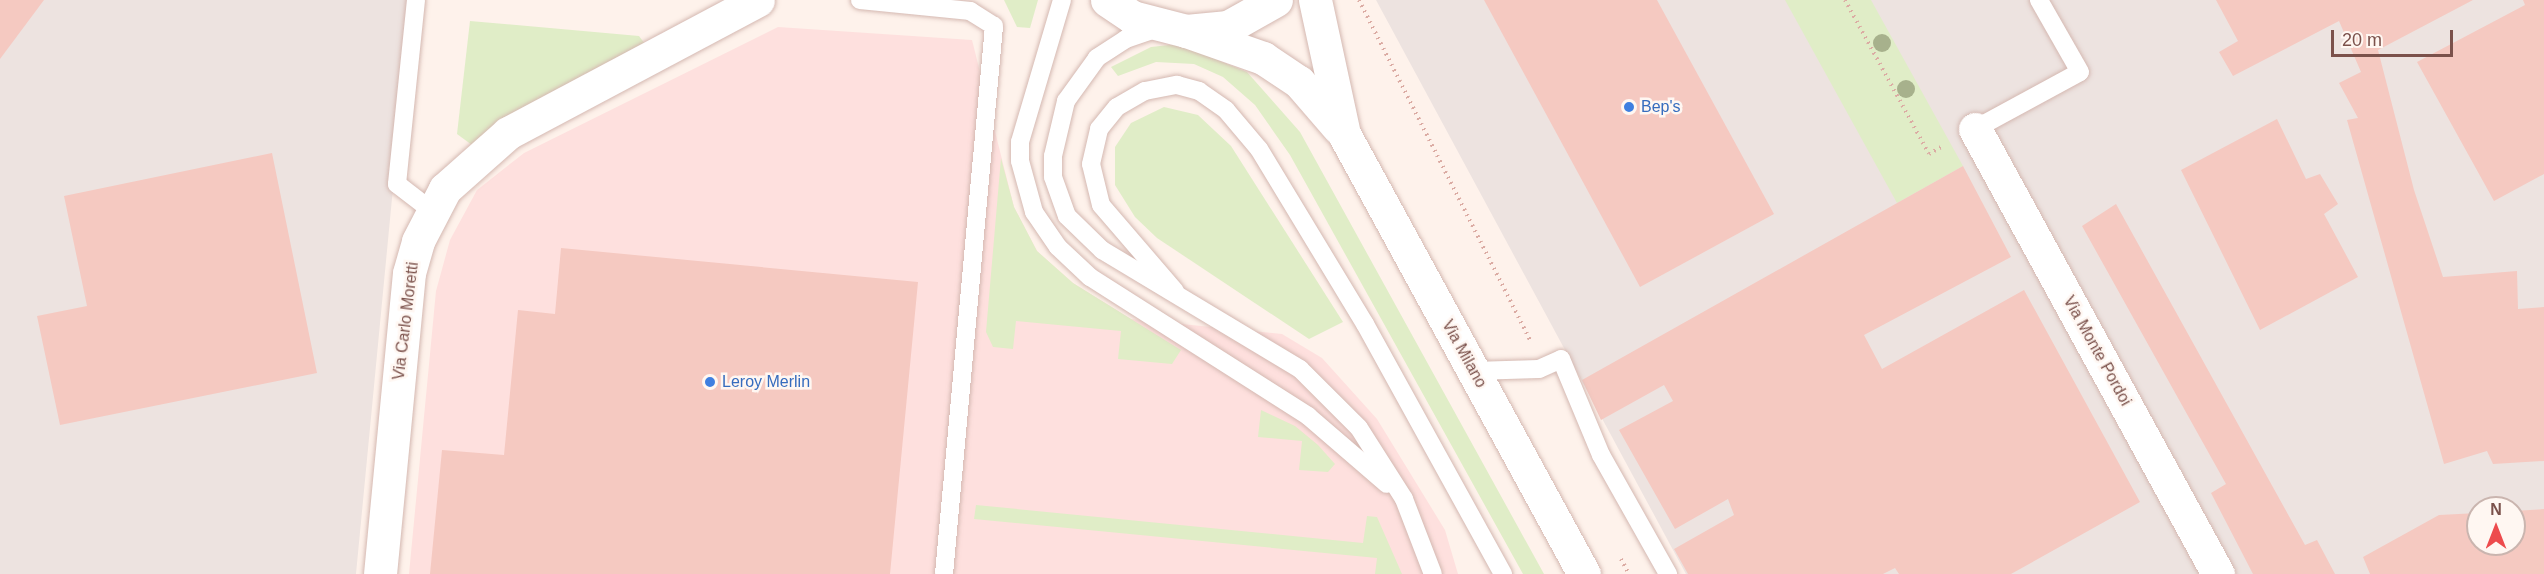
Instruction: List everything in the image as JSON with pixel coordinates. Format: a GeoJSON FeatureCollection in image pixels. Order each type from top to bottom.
{"type":"FeatureCollection","features":[{"type":"Feature","properties":{"kind":"street","name":"Via Carlo Moretti"},"geometry":{"type":"LineString","coordinates":[[380,574],[409,273],[432,211],[462,170],[508,133],[758,0]]}},
{"type":"Feature","properties":{"kind":"street","name":"Via Milano"},"geometry":{"type":"LineString","coordinates":[[1107,0],[1173,30],[1263,58],[1299,82],[1344,134],[1584,574]]}},
{"type":"Feature","properties":{"kind":"street"},"geometry":{"type":"LineString","coordinates":[[1173,30],[1228,27],[1276,0]]}},
{"type":"Feature","properties":{"kind":"street","name":"Via Milano"},"geometry":{"type":"LineString","coordinates":[[1315,0],[1344,134]]}},
{"type":"Feature","properties":{"kind":"street","name":"Via Monte Pordoi"},"geometry":{"type":"LineString","coordinates":[[1975,129],[2218,574]]}},
{"type":"Feature","properties":{"kind":"lane"},"geometry":{"type":"LineString","coordinates":[[416,0],[398,184],[432,211]]}},
{"type":"Feature","properties":{"kind":"lane"},"geometry":{"type":"LineString","coordinates":[[860,0],[970,11],[989,19],[995,35],[944,574]]}},
{"type":"Feature","properties":{"kind":"lane"},"geometry":{"type":"LineString","coordinates":[[1062,0],[1020,142],[1025,186],[1046,229],[1090,277],[1308,416],[1404,499]]}},
{"type":"Feature","properties":{"kind":"lane"},"geometry":{"type":"LineString","coordinates":[[1975,129],[2080,72],[2039,0]]}},
{"type":"Feature","properties":{"kind":"lane"},"geometry":{"type":"LineString","coordinates":[[1173,30],[1126,39],[1085,70],[1059,119],[1053,177],[1067,216],[1082,233],[1300,369],[1359,428],[1404,499],[1433,574]]}},
{"type":"Feature","properties":{"kind":"lane"},"geometry":{"type":"LineString","coordinates":[[1175,291],[1101,205],[1091,164],[1099,129],[1117,107],[1145,91],[1177,85],[1199,91],[1226,110],[1259,149],[1365,324],[1503,574]]}},
{"type":"Feature","properties":{"kind":"lane"},"geometry":{"type":"LineString","coordinates":[[1473,371],[1539,369],[1561,359],[1601,455],[1668,574]]}},
{"type":"Feature","properties":{"kind":"path"},"geometry":{"type":"LineString","coordinates":[[1359,0],[1539,369]]}},
{"type":"Feature","properties":{"kind":"path"},"geometry":{"type":"LineString","coordinates":[[1845,0],[1929,154],[1975,129]]}},
{"type":"Feature","properties":{"kind":"path"},"geometry":{"type":"LineString","coordinates":[[1619,555],[1629,574]]}},
{"type":"Feature","properties":{"kind":"shaded area"},"geometry":{"type":"Polygon","coordinates":[[[0,0],[411,0],[356,574],[0,574],[0,0]]]}},
{"type":"Feature","properties":{"kind":"shaded area"},"geometry":{"type":"Polygon","coordinates":[[[1376,0],[2544,0],[2544,574],[1686,574],[1376,0]]]}},
{"type":"Feature","properties":{"kind":"shaded area"},"geometry":{"type":"Polygon","coordinates":[[[778,27],[972,40],[1014,207],[1037,251],[1073,283],[1131,319],[1282,334],[1322,358],[1377,419],[1445,530],[1458,574],[409,574],[436,291],[450,240],[477,190],[524,153],[778,27]]]}},
{"type":"Feature","properties":{"kind":"green space"},"geometry":{"type":"Polygon","coordinates":[[[1004,0],[1038,0],[1030,28],[1017,27],[1004,0]]]}},
{"type":"Feature","properties":{"kind":"green space"},"geometry":{"type":"Polygon","coordinates":[[[1785,0],[1871,0],[1963,166],[1897,203],[1785,0]]]}},
{"type":"Feature","properties":{"kind":"green space"},"geometry":{"type":"Polygon","coordinates":[[[470,21],[639,36],[648,48],[472,145],[457,134],[470,21]]]}},
{"type":"Feature","properties":{"kind":"green space"},"geometry":{"type":"Polygon","coordinates":[[[1178,44],[1247,72],[1300,132],[1544,574],[1523,574],[1290,155],[1255,105],[1223,77],[1194,64],[1156,62],[1118,76],[1111,67],[1151,47],[1178,44]]]}},
{"type":"Feature","properties":{"kind":"green space"},"geometry":{"type":"Polygon","coordinates":[[[1164,107],[1198,115],[1231,146],[1343,322],[1309,339],[1157,238],[1135,217],[1115,185],[1115,147],[1131,123],[1164,107]]]}},
{"type":"Feature","properties":{"kind":"green space"},"geometry":{"type":"Polygon","coordinates":[[[1001,158],[1014,207],[1037,251],[1073,283],[1181,350],[1172,364],[1118,359],[1121,331],[1016,321],[1013,349],[993,347],[986,332],[1001,158]]]}},
{"type":"Feature","properties":{"kind":"green space"},"geometry":{"type":"Polygon","coordinates":[[[1261,410],[1295,426],[1318,445],[1335,464],[1328,472],[1299,470],[1302,441],[1258,437],[1261,410]]]}},
{"type":"Feature","properties":{"kind":"green space"},"geometry":{"type":"Polygon","coordinates":[[[976,505],[1363,543],[1367,516],[1377,517],[1402,574],[1375,574],[1377,558],[974,519],[976,505]]]}},
{"type":"Feature","properties":{"kind":"building"},"geometry":{"type":"Polygon","coordinates":[[[0,0],[44,0],[0,59],[0,0]]]}},
{"type":"Feature","properties":{"kind":"building","name":"Bep's"},"geometry":{"type":"Polygon","coordinates":[[[1484,0],[1657,0],[1774,214],[1640,287],[1484,0]]]}},
{"type":"Feature","properties":{"kind":"building"},"geometry":{"type":"Polygon","coordinates":[[[2216,0],[2473,0],[2378,50],[2414,190],[2443,277],[2517,271],[2518,309],[2544,307],[2544,461],[2493,464],[2487,451],[2444,464],[2347,120],[2358,118],[2339,83],[2361,72],[2339,21],[2233,76],[2219,52],[2238,41],[2216,0]]]}},
{"type":"Feature","properties":{"kind":"building"},"geometry":{"type":"Polygon","coordinates":[[[2523,0],[2544,0],[2544,174],[2494,201],[2417,62],[2525,5],[2523,0]]]}},
{"type":"Feature","properties":{"kind":"building"},"geometry":{"type":"Polygon","coordinates":[[[2277,119],[2306,179],[2320,174],[2338,204],[2324,214],[2358,277],[2260,330],[2181,170],[2277,119]]]}},
{"type":"Feature","properties":{"kind":"building"},"geometry":{"type":"Polygon","coordinates":[[[272,153],[317,373],[60,425],[37,316],[87,306],[64,196],[272,153]]]}},
{"type":"Feature","properties":{"kind":"building"},"geometry":{"type":"Polygon","coordinates":[[[1963,166],[2011,257],[1864,335],[1882,369],[2024,290],[2140,502],[2011,574],[1899,574],[1895,568],[1883,574],[1688,574],[1674,549],[1734,515],[1728,499],[1675,529],[1619,430],[1673,401],[1664,385],[1601,420],[1582,380],[1963,166]]]}},
{"type":"Feature","properties":{"kind":"building"},"geometry":{"type":"Polygon","coordinates":[[[2116,204],[2305,545],[2317,540],[2335,574],[2253,574],[2211,493],[2226,484],[2082,226],[2116,204]]]}},
{"type":"Feature","properties":{"kind":"building","name":"Leroy Merlin"},"geometry":{"type":"Polygon","coordinates":[[[561,248],[918,282],[890,574],[430,574],[442,450],[504,455],[518,310],[555,314],[561,248]]]}},
{"type":"Feature","properties":{"kind":"building"},"geometry":{"type":"Polygon","coordinates":[[[2544,509],[2544,574],[2370,574],[2363,557],[2439,515],[2466,514],[2466,556],[2526,556],[2526,510],[2544,509]]]}},
{"type":"Feature","properties":{"kind":"place","name":"Bep's"},"geometry":{"type":"Point","coordinates":[1629,107]}},
{"type":"Feature","properties":{"kind":"place","name":"Leroy Merlin"},"geometry":{"type":"Point","coordinates":[710,382]}}]}
